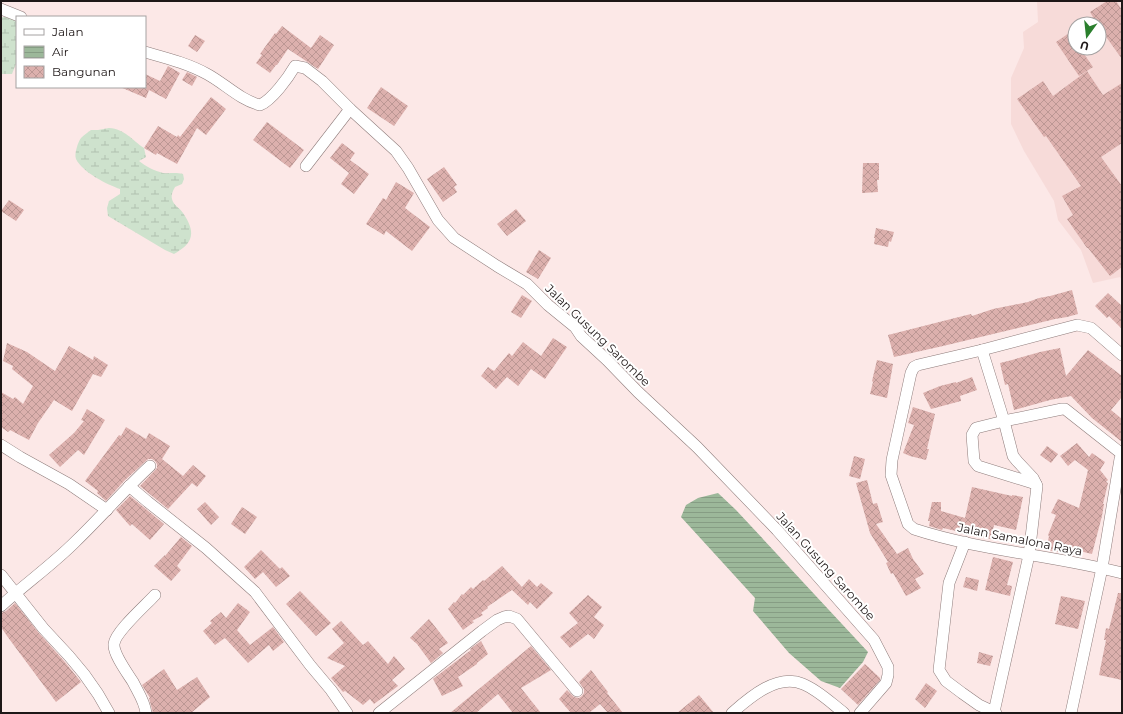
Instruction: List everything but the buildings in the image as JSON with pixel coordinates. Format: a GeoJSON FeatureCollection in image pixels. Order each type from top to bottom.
{"type":"FeatureCollection","features":[{"type":"Feature","properties":{"kind":"street"},"geometry":{"type":"LineString","coordinates":[[1,9],[18,16]]}},
{"type":"Feature","properties":{"kind":"street","name":"Jalan Gusung Sarombe"},"geometry":{"type":"LineString","coordinates":[[146,52],[195,68],[218,80],[230,90],[260,106],[281,86],[295,66],[305,68],[322,81],[396,151],[408,168],[438,220],[454,238],[485,259],[528,284],[548,305],[575,327],[581,336],[697,447],[777,530],[874,640],[888,667],[888,675],[886,683],[860,713]]}},
{"type":"Feature","properties":{"kind":"street"},"geometry":{"type":"LineString","coordinates":[[306,166],[350,109]]}},
{"type":"Feature","properties":{"kind":"street"},"geometry":{"type":"LineString","coordinates":[[965,542],[949,583],[939,670],[946,681],[962,693],[979,705],[995,712],[1029,555],[1037,491],[1033,478],[1013,456],[982,350],[1077,325],[1091,328],[1122,355]]}},
{"type":"Feature","properties":{"kind":"street","name":"Jalan Samalona Raya"},"geometry":{"type":"LineString","coordinates":[[982,350],[918,365],[914,367],[911,373],[892,460],[891,475],[908,524],[914,529],[965,542],[1122,573]]}},
{"type":"Feature","properties":{"kind":"street"},"geometry":{"type":"LineString","coordinates":[[1036,484],[980,467],[975,463],[972,435],[973,431],[976,428],[1004,421],[1065,409],[1122,454],[1120,458],[1102,568],[1070,713]]}},
{"type":"Feature","properties":{"kind":"street"},"geometry":{"type":"LineString","coordinates":[[1,445],[69,484],[107,510]]}},
{"type":"Feature","properties":{"kind":"street"},"geometry":{"type":"LineString","coordinates":[[1,606],[60,556],[150,466]]}},
{"type":"Feature","properties":{"kind":"street"},"geometry":{"type":"LineString","coordinates":[[129,486],[206,548],[255,592],[347,713]]}},
{"type":"Feature","properties":{"kind":"street"},"geometry":{"type":"LineString","coordinates":[[1,575],[43,628],[84,674],[109,713]]}},
{"type":"Feature","properties":{"kind":"street"},"geometry":{"type":"LineString","coordinates":[[146,713],[146,708],[116,653],[114,644],[116,637],[124,627],[155,595]]}},
{"type":"Feature","properties":{"kind":"street"},"geometry":{"type":"LineString","coordinates":[[379,713],[482,631],[504,617],[509,616],[517,619],[577,691]]}},
{"type":"Feature","properties":{"kind":"street"},"geometry":{"type":"LineString","coordinates":[[732,713],[762,690],[778,683],[790,681],[808,686],[844,713]]}},
{"type":"Feature","properties":{"kind":"shaded area"},"geometry":{"type":"Polygon","coordinates":[[[1037,1],[1122,1],[1122,280],[1120,277],[1093,283],[1081,250],[1058,220],[1054,201],[1024,151],[1011,124],[1011,78],[1024,48],[1023,32],[1038,22],[1037,1]]]}},
{"type":"Feature","properties":{"kind":"green space"},"geometry":{"type":"Polygon","coordinates":[[[1,17],[16,19],[16,64],[12,74],[1,74],[1,17]]]}},
{"type":"Feature","properties":{"kind":"green space"},"geometry":{"type":"Polygon","coordinates":[[[109,128],[120,130],[144,148],[146,157],[139,161],[144,165],[163,173],[183,174],[184,179],[182,184],[175,187],[172,197],[174,203],[182,211],[190,226],[191,236],[186,246],[174,254],[108,216],[107,208],[109,201],[120,194],[120,189],[89,173],[79,164],[76,159],[77,148],[82,137],[91,130],[109,128]]]}},
{"type":"Feature","properties":{"kind":"water"},"geometry":{"type":"Polygon","coordinates":[[[718,493],[736,510],[868,652],[863,662],[840,688],[821,681],[789,653],[753,611],[755,598],[681,517],[686,505],[698,498],[718,493]]]}}]}
